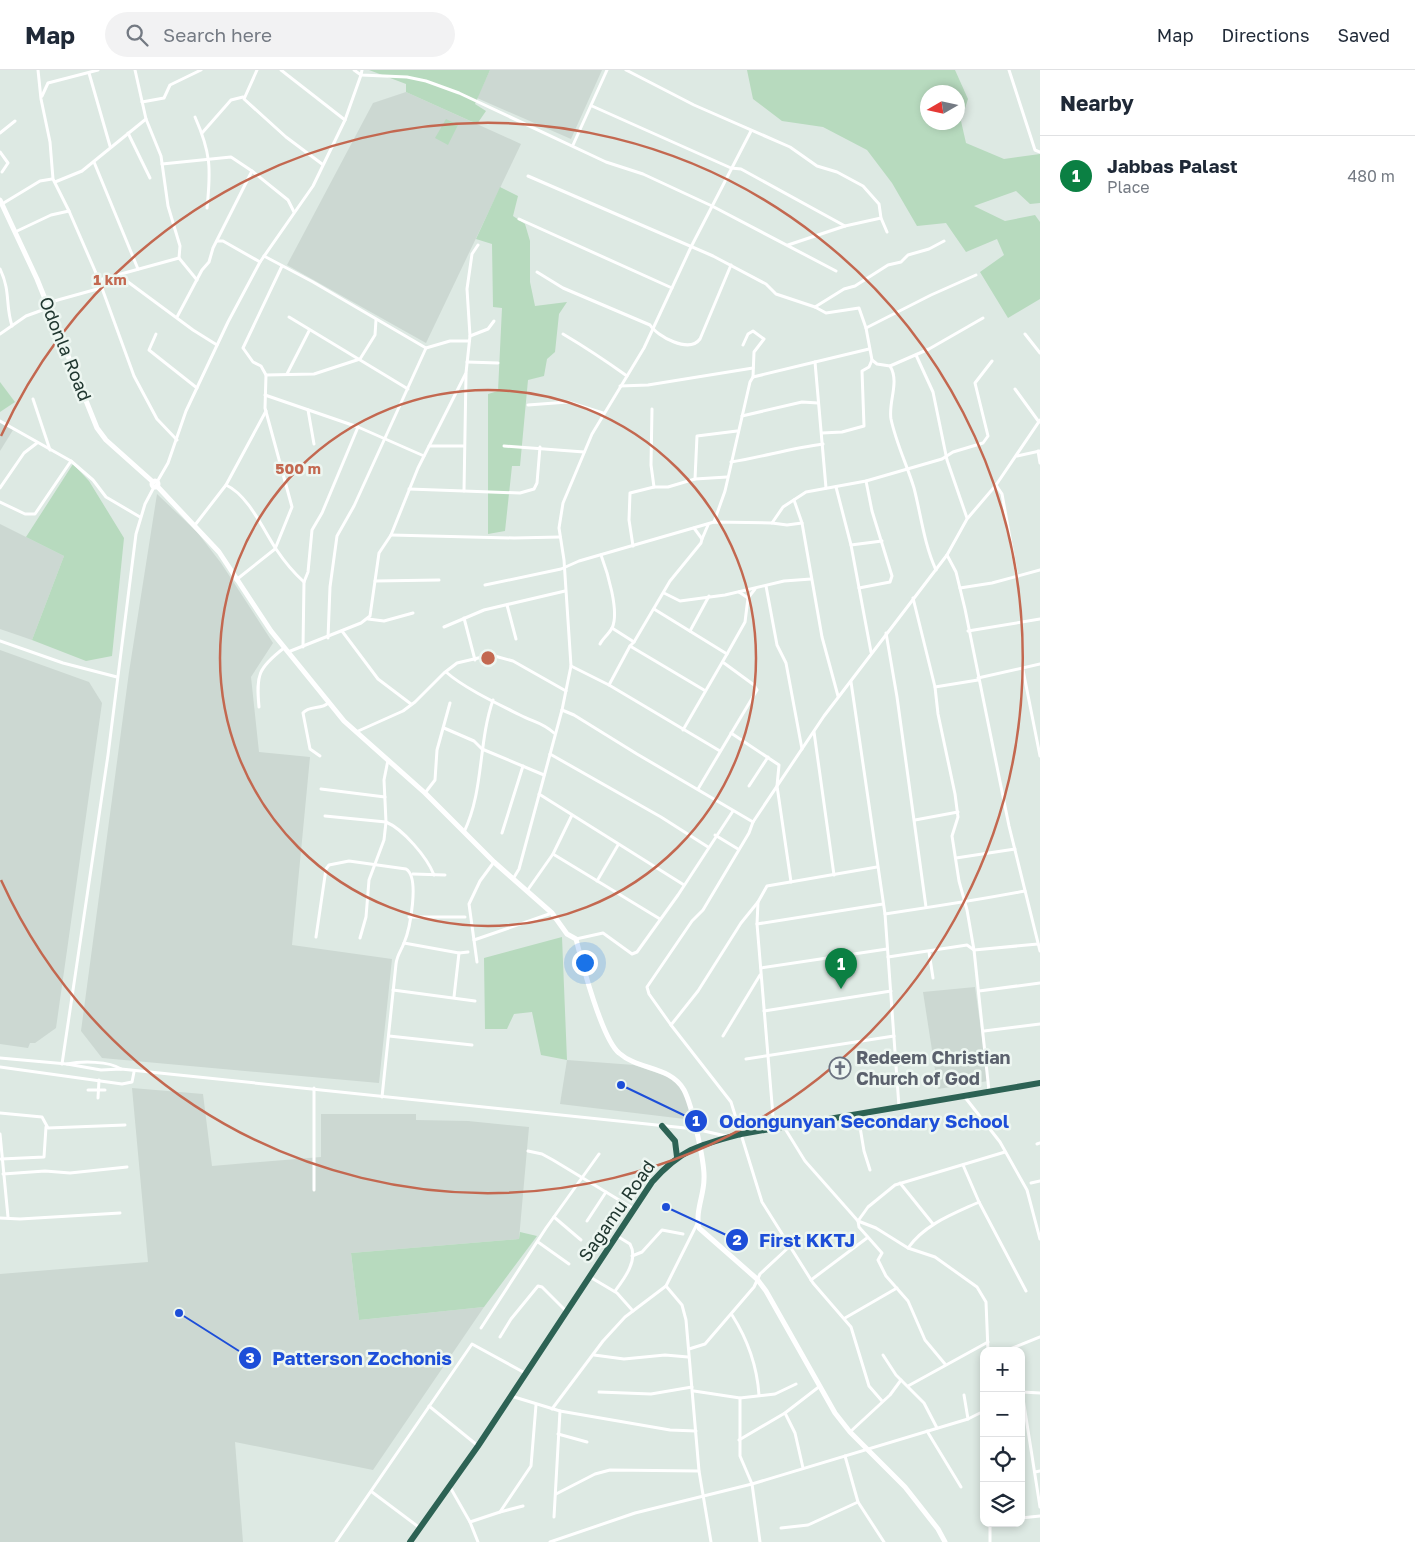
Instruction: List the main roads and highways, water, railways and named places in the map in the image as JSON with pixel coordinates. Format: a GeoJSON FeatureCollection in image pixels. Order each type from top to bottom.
{"type":"FeatureCollection","features":[{"type":"Feature","properties":{"kind":"highway","name":"Sagamu Road"},"geometry":{"type":"LineString","coordinates":[[410,1542],[478,1446],[652,1182],[677,1157],[698,1147],[741,1134],[1040,1083]]}},
{"type":"Feature","properties":{"kind":"highway"},"geometry":{"type":"LineString","coordinates":[[662,1126],[675,1141],[677,1157]]}},
{"type":"Feature","properties":{"kind":"place","name":"Jabbas Palast"},"geometry":{"type":"Point","coordinates":[841,989]}},
{"type":"Feature","properties":{"kind":"place","name":"Redeem Christian Church of God"},"geometry":{"type":"Point","coordinates":[840,1068]}},
{"type":"Feature","properties":{"kind":"place","name":"Odongunyan Secondary School"},"geometry":{"type":"Point","coordinates":[621,1085]}},
{"type":"Feature","properties":{"kind":"place","name":"First KKTJ"},"geometry":{"type":"Point","coordinates":[666,1207]}},
{"type":"Feature","properties":{"kind":"place","name":"Patterson Zochonis"},"geometry":{"type":"Point","coordinates":[179,1313]}}]}
